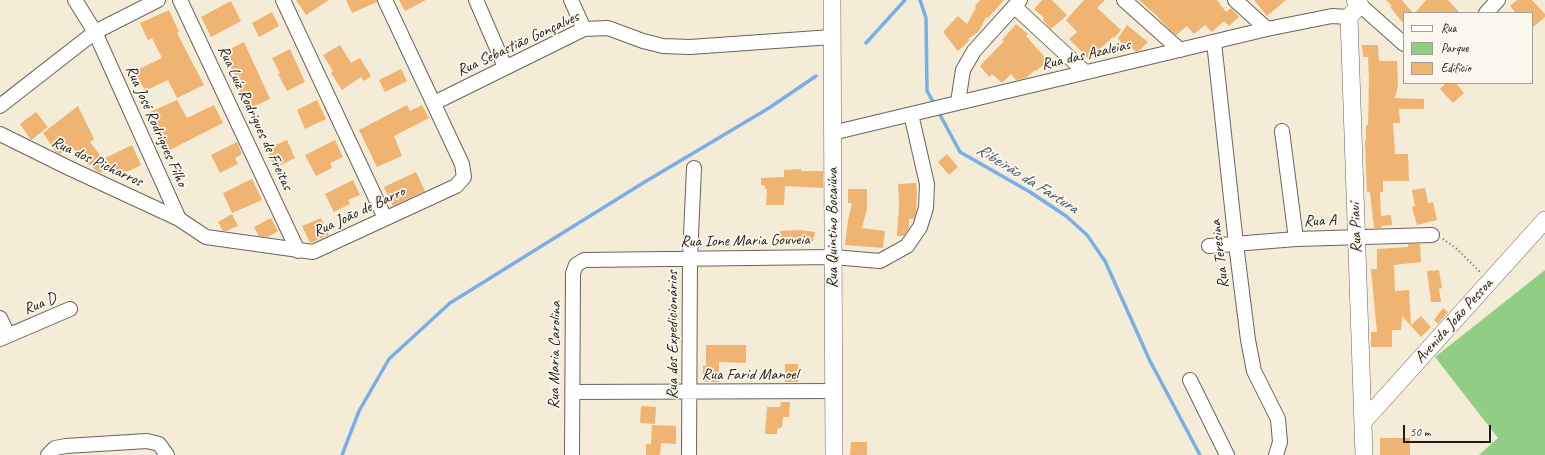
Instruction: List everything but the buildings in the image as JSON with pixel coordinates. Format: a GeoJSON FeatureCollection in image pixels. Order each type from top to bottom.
{"type":"FeatureCollection","features":[{"type":"Feature","properties":{"kind":"street","name":"Rua José Rodrigues Filho"},"geometry":{"type":"LineString","coordinates":[[76,0],[95,32],[180,219],[192,228]]}},
{"type":"Feature","properties":{"kind":"street"},"geometry":{"type":"LineString","coordinates":[[0,106],[95,32],[158,0]]}},
{"type":"Feature","properties":{"kind":"street","name":"Rua Luíz Rodrigues de Freitas"},"geometry":{"type":"LineString","coordinates":[[180,0],[298,251]]}},
{"type":"Feature","properties":{"kind":"street"},"geometry":{"type":"LineString","coordinates":[[282,0],[385,218]]}},
{"type":"Feature","properties":{"kind":"street"},"geometry":{"type":"LineString","coordinates":[[384,0],[434,103]]}},
{"type":"Feature","properties":{"kind":"street"},"geometry":{"type":"LineString","coordinates":[[476,0],[505,67]]}},
{"type":"Feature","properties":{"kind":"street"},"geometry":{"type":"LineString","coordinates":[[571,0],[584,29]]}},
{"type":"Feature","properties":{"kind":"street","name":"Rua Quintino Bocaiúva"},"geometry":{"type":"LineString","coordinates":[[832,0],[834,455]]}},
{"type":"Feature","properties":{"kind":"street"},"geometry":{"type":"LineString","coordinates":[[1124,0],[1180,50]]}},
{"type":"Feature","properties":{"kind":"street"},"geometry":{"type":"LineString","coordinates":[[1235,0],[1267,29]]}},
{"type":"Feature","properties":{"kind":"street"},"geometry":{"type":"LineString","coordinates":[[1487,12],[1498,0]]}},
{"type":"Feature","properties":{"kind":"street"},"geometry":{"type":"LineString","coordinates":[[954,104],[963,70],[974,51],[1018,3],[1085,72]]}},
{"type":"Feature","properties":{"kind":"street"},"geometry":{"type":"LineString","coordinates":[[1355,7],[1403,43]]}},
{"type":"Feature","properties":{"kind":"street","name":"Rua das Azaleias"},"geometry":{"type":"LineString","coordinates":[[832,133],[1267,29],[1332,16],[1355,7]]}},
{"type":"Feature","properties":{"kind":"street","name":"Rua Piauí"},"geometry":{"type":"LineString","coordinates":[[1355,7],[1356,237],[1364,455]]}},
{"type":"Feature","properties":{"kind":"street","name":"Rua Sebastião Gonçalves"},"geometry":{"type":"LineString","coordinates":[[434,103],[584,29],[608,28],[642,41],[663,46],[690,47],[832,37]]}},
{"type":"Feature","properties":{"kind":"street","name":"Rua Teresina"},"geometry":{"type":"LineString","coordinates":[[1214,42],[1248,340],[1254,370],[1278,418],[1280,442],[1276,455]]}},
{"type":"Feature","properties":{"kind":"street","name":"Rua João de Barro"},"geometry":{"type":"LineString","coordinates":[[192,228],[206,236],[298,251],[313,252],[456,186],[464,177],[462,164],[434,103]]}},
{"type":"Feature","properties":{"kind":"street","name":"Rua Ione Maria Gouveia"},"geometry":{"type":"LineString","coordinates":[[584,260],[833,257],[880,261],[907,246],[920,227],[926,208],[927,184],[911,114]]}},
{"type":"Feature","properties":{"kind":"street"},"geometry":{"type":"LineString","coordinates":[[1282,130],[1296,239]]}},
{"type":"Feature","properties":{"kind":"street","name":"Rua dos Picharros"},"geometry":{"type":"LineString","coordinates":[[0,134],[70,169],[180,219]]}},
{"type":"Feature","properties":{"kind":"street","name":"Rua dos Expedicionários"},"geometry":{"type":"LineString","coordinates":[[689,455],[690,258],[694,168]]}},
{"type":"Feature","properties":{"kind":"street","name":"Avenida João Pessoa"},"geometry":{"type":"LineString","coordinates":[[1363,422],[1545,220]]}},
{"type":"Feature","properties":{"kind":"street","name":"Rua A"},"geometry":{"type":"LineString","coordinates":[[1209,246],[1296,239],[1432,235]]}},
{"type":"Feature","properties":{"kind":"street","name":"Rua Maria Carolina"},"geometry":{"type":"LineString","coordinates":[[572,455],[573,273],[576,265],[584,260]]}},
{"type":"Feature","properties":{"kind":"street","name":"Rua D"},"geometry":{"type":"LineString","coordinates":[[4,337],[70,310]]}},
{"type":"Feature","properties":{"kind":"street"},"geometry":{"type":"LineString","coordinates":[[0,318],[4,337]]}},
{"type":"Feature","properties":{"kind":"street"},"geometry":{"type":"LineString","coordinates":[[1190,380],[1227,455]]}},
{"type":"Feature","properties":{"kind":"street","name":"Rua Farid Manoel"},"geometry":{"type":"LineString","coordinates":[[572,392],[833,391]]}},
{"type":"Feature","properties":{"kind":"street"},"geometry":{"type":"LineString","coordinates":[[48,455],[55,448],[66,446],[124,449],[147,441],[159,444],[167,455]]}},
{"type":"Feature","properties":{"kind":"path"},"geometry":{"type":"LineString","coordinates":[[1432,235],[1446,240],[1490,282]]}},
{"type":"Feature","properties":{"kind":"green space"},"geometry":{"type":"Polygon","coordinates":[[[1545,270],[1545,455],[1479,455],[1498,438],[1435,357],[1545,270]]]}},
{"type":"Feature","properties":{"kind":"waterway"},"geometry":{"type":"LineString","coordinates":[[866,43],[905,0]]}},
{"type":"Feature","properties":{"kind":"waterway","name":"Ribeirão da Fartura"},"geometry":{"type":"LineString","coordinates":[[920,0],[926,18],[927,91],[935,105]]}},
{"type":"Feature","properties":{"kind":"waterway"},"geometry":{"type":"LineString","coordinates":[[342,455],[359,411],[389,359],[450,303],[643,183],[769,108],[816,76]]}},
{"type":"Feature","properties":{"kind":"waterway","name":"Ribeirão da Fartura"},"geometry":{"type":"LineString","coordinates":[[938,111],[960,152],[1030,192],[1066,216],[1087,235],[1105,261],[1150,361],[1200,455]]}}]}
